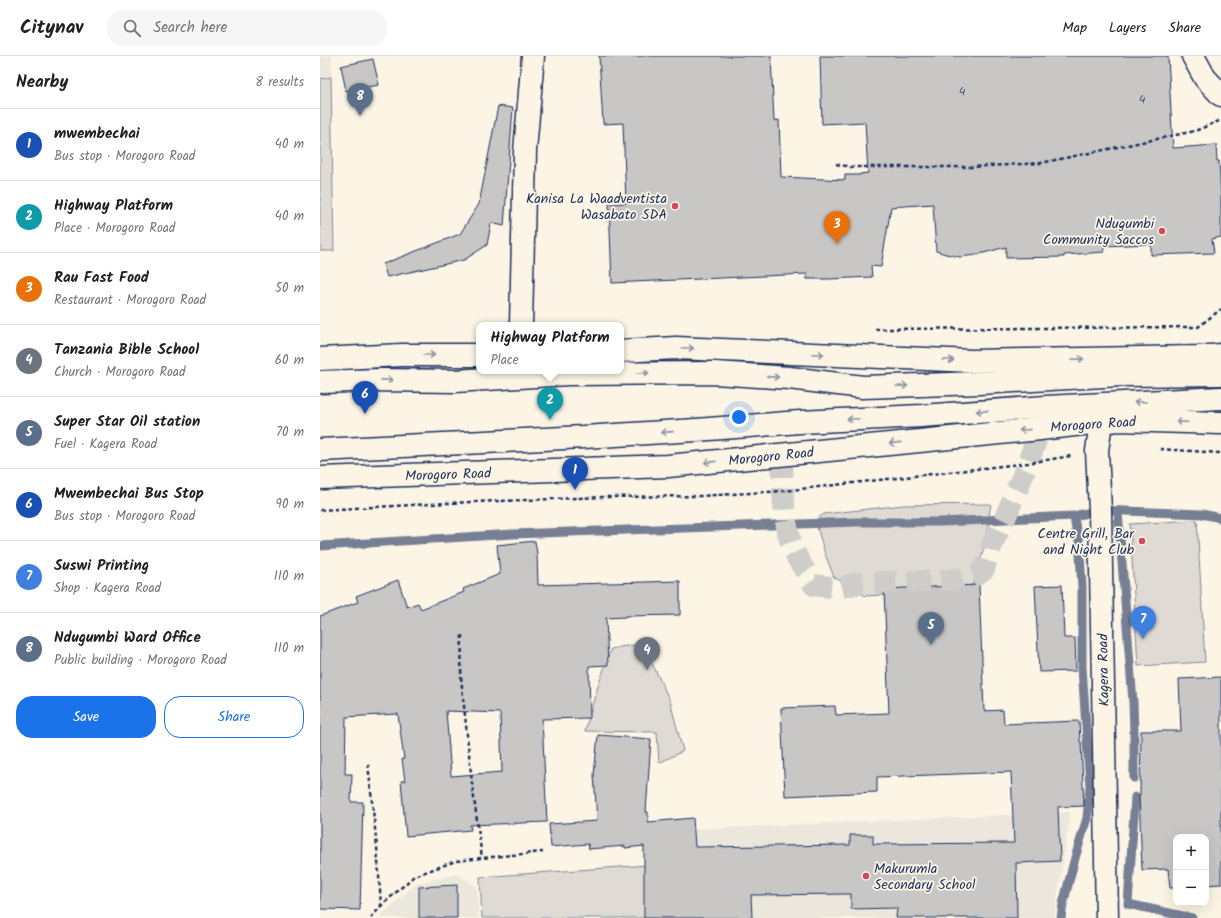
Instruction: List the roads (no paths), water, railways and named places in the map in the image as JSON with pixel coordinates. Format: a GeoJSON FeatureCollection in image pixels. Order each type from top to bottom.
{"type":"FeatureCollection","features":[{"type":"Feature","properties":{"kind":"main road"},"geometry":{"type":"LineString","coordinates":[[521,322],[525,151],[533,56]]}},
{"type":"Feature","properties":{"kind":"main road"},"geometry":{"type":"LineString","coordinates":[[1193,56],[1205,78],[1221,96]]}},
{"type":"Feature","properties":{"kind":"main road"},"geometry":{"type":"LineString","coordinates":[[624,350],[676,348],[972,361],[1191,357],[1221,355]]}},
{"type":"Feature","properties":{"kind":"main road"},"geometry":{"type":"LineString","coordinates":[[320,359],[402,355],[476,355]]}},
{"type":"Feature","properties":{"kind":"main road"},"geometry":{"type":"LineString","coordinates":[[624,374],[715,373],[789,378],[863,387],[979,383],[1122,375],[1221,374]]}},
{"type":"Feature","properties":{"kind":"main road"},"geometry":{"type":"LineString","coordinates":[[320,382],[380,380],[455,381],[568,374]]}},
{"type":"Feature","properties":{"kind":"main road","name":"Morogoro Road"},"geometry":{"type":"LineString","coordinates":[[320,450],[584,438],[800,422],[921,416],[1046,406],[1221,398]]}},
{"type":"Feature","properties":{"kind":"main road","name":"Morogoro Road"},"geometry":{"type":"LineString","coordinates":[[320,478],[668,466],[1040,429],[1101,421],[1118,420],[1221,423]]}},
{"type":"Feature","properties":{"kind":"main road","name":"Kagera Road"},"geometry":{"type":"LineString","coordinates":[[1101,421],[1097,452],[1100,510],[1107,918]]}},
{"type":"Feature","properties":{"kind":"waterway"},"geometry":{"type":"LineString","coordinates":[[320,546],[513,534],[856,522],[940,522],[1074,516],[1100,510],[1202,514],[1221,518]]}},
{"type":"Feature","properties":{"kind":"waterway"},"geometry":{"type":"LineString","coordinates":[[1118,512],[1133,702],[1134,778]]}},
{"type":"Feature","properties":{"kind":"waterway"},"geometry":{"type":"LineString","coordinates":[[1061,918],[1063,904],[1087,818],[1090,786],[1082,667],[1082,587],[1079,539],[1074,516]]}},
{"type":"Feature","properties":{"kind":"waterway"},"geometry":{"type":"LineString","coordinates":[[1135,797],[1128,904],[1192,918]]}},
{"type":"Feature","properties":{"kind":"tunnel"},"geometry":{"type":"LineString","coordinates":[[782,455],[785,518],[788,531],[795,553],[814,585],[838,588],[859,583],[951,580],[976,575],[984,569],[993,542],[1005,518],[1028,463],[1040,429]]}},
{"type":"Feature","properties":{"kind":"place","name":"Ndugumbi Ward Office"},"geometry":{"type":"Point","coordinates":[360,116]}},
{"type":"Feature","properties":{"kind":"place","name":"Kanisa La Waadventista Wasabato SDA"},"geometry":{"type":"Point","coordinates":[675,206]}},
{"type":"Feature","properties":{"kind":"place","name":"Ndugumbi Community Saccos"},"geometry":{"type":"Point","coordinates":[1162,231]}},
{"type":"Feature","properties":{"kind":"place","name":"Rau Fast Food"},"geometry":{"type":"Point","coordinates":[837,244]}},
{"type":"Feature","properties":{"kind":"place","name":"Mwembechai Bus Stop"},"geometry":{"type":"Point","coordinates":[365,414]}},
{"type":"Feature","properties":{"kind":"place","name":"Highway Platform"},"geometry":{"type":"Point","coordinates":[550,420]}},
{"type":"Feature","properties":{"kind":"place","name":"mwembechai"},"geometry":{"type":"Point","coordinates":[575,490]}},
{"type":"Feature","properties":{"kind":"place","name":"Centre Grill, Bar and Night Club"},"geometry":{"type":"Point","coordinates":[1142,541]}},
{"type":"Feature","properties":{"kind":"place","name":"Suswi Printing"},"geometry":{"type":"Point","coordinates":[1143,639]}},
{"type":"Feature","properties":{"kind":"place","name":"Super Star Oil station"},"geometry":{"type":"Point","coordinates":[931,645]}},
{"type":"Feature","properties":{"kind":"place","name":"Tanzania Bible School"},"geometry":{"type":"Point","coordinates":[647,670]}},
{"type":"Feature","properties":{"kind":"place","name":"Makurumla Secondary School"},"geometry":{"type":"Point","coordinates":[866,876]}}]}
